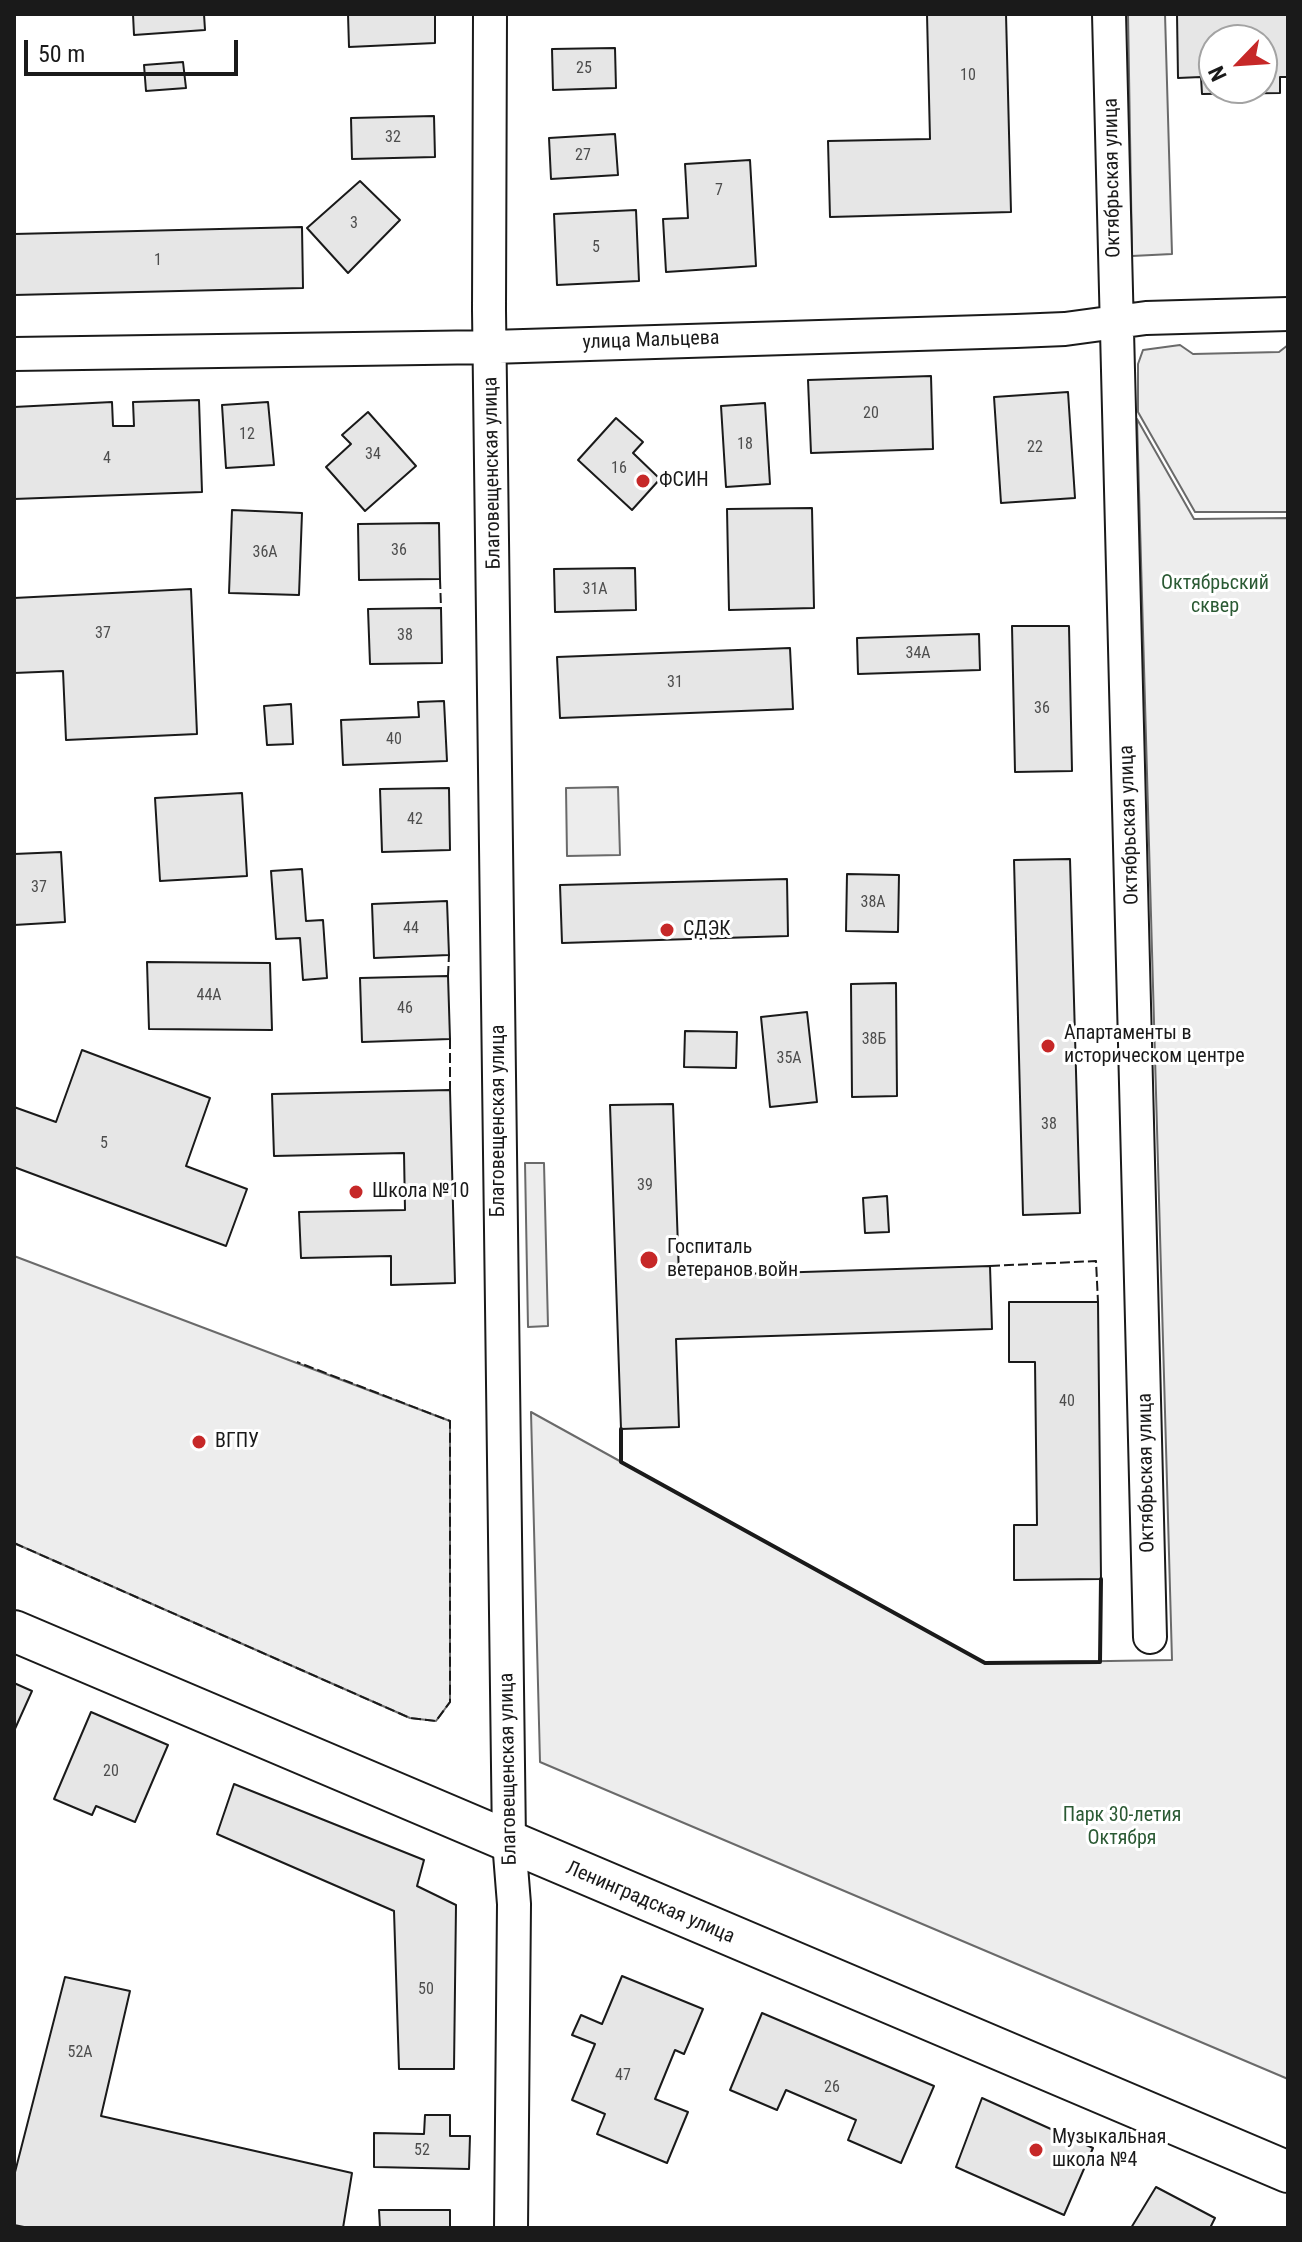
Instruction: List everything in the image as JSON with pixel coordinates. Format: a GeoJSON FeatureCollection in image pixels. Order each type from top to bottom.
{"type":"FeatureCollection","features":[{"type":"Feature","properties":{"kind":"main road","name":"Ленинградская улица"},"geometry":{"type":"LineString","coordinates":[[14,1631],[1288,2172]]}},
{"type":"Feature","properties":{"kind":"street","name":"Благовещенская улица"},"geometry":{"type":"LineString","coordinates":[[490,14],[489,310],[501,1369],[509,1841],[514,1904],[511,2228]]}},
{"type":"Feature","properties":{"kind":"street","name":"Октябрьская улица"},"geometry":{"type":"LineString","coordinates":[[1109,14],[1150,1637]]}},
{"type":"Feature","properties":{"kind":"street","name":"улица Мальцева"},"geometry":{"type":"LineString","coordinates":[[14,354],[491,347],[1016,331],[1065,329],[1116,320],[1288,314]]}},
{"type":"Feature","properties":{"kind":"shaded area"},"geometry":{"type":"Polygon","coordinates":[[[1128,14],[1165,14],[1172,254],[1132,256],[1128,14]]]}},
{"type":"Feature","properties":{"kind":"shaded area"},"geometry":{"type":"Polygon","coordinates":[[[1180,345],[1193,354],[1279,352],[1288,345],[1288,512],[1195,512],[1138,412],[1138,364],[1143,350],[1180,345]]]}},
{"type":"Feature","properties":{"kind":"shaded area","name":"Парк 30-летия Октября"},"geometry":{"type":"Polygon","coordinates":[[[1137,419],[1194,519],[1288,518],[1288,2079],[540,1762],[531,1412],[985,1663],[1172,1660],[1137,419]]]}},
{"type":"Feature","properties":{"kind":"shaded area"},"geometry":{"type":"Polygon","coordinates":[[[618,787],[620,855],[567,856],[566,788],[618,787]]]}},
{"type":"Feature","properties":{"kind":"shaded area"},"geometry":{"type":"Polygon","coordinates":[[[525,1163],[544,1163],[548,1326],[528,1327],[525,1163]]]}},
{"type":"Feature","properties":{"kind":"shaded area","name":"ВГПУ"},"geometry":{"type":"Polygon","coordinates":[[[14,1256],[450,1421],[450,1702],[436,1721],[410,1718],[14,1543],[14,1256]]]}},
{"type":"Feature","properties":{"kind":"building"},"geometry":{"type":"Polygon","coordinates":[[[133,14],[204,14],[205,30],[134,35],[133,14]]]}},
{"type":"Feature","properties":{"kind":"building"},"geometry":{"type":"Polygon","coordinates":[[[348,14],[435,14],[435,43],[349,47],[348,14]]]}},
{"type":"Feature","properties":{"kind":"building"},"geometry":{"type":"Polygon","coordinates":[[[927,14],[1006,14],[1011,212],[830,217],[828,141],[930,139],[927,14]]]}},
{"type":"Feature","properties":{"kind":"building"},"geometry":{"type":"Polygon","coordinates":[[[1177,14],[1288,14],[1288,77],[1280,77],[1280,93],[1278,24],[1198,24],[1198,77],[1178,78],[1177,14]]]}},
{"type":"Feature","properties":{"kind":"building"},"geometry":{"type":"Polygon","coordinates":[[[615,48],[616,88],[553,90],[552,49],[615,48]]]}},
{"type":"Feature","properties":{"kind":"building"},"geometry":{"type":"Polygon","coordinates":[[[183,62],[186,88],[146,91],[144,65],[183,62]]]}},
{"type":"Feature","properties":{"kind":"building"},"geometry":{"type":"Polygon","coordinates":[[[434,116],[435,157],[352,159],[351,118],[434,116]]]}},
{"type":"Feature","properties":{"kind":"building"},"geometry":{"type":"Polygon","coordinates":[[[615,134],[618,175],[551,179],[549,138],[615,134]]]}},
{"type":"Feature","properties":{"kind":"building"},"geometry":{"type":"Polygon","coordinates":[[[750,160],[756,266],[666,272],[663,219],[688,218],[685,164],[750,160]]]}},
{"type":"Feature","properties":{"kind":"building"},"geometry":{"type":"Polygon","coordinates":[[[360,181],[400,220],[348,273],[307,228],[360,181]]]}},
{"type":"Feature","properties":{"kind":"building"},"geometry":{"type":"Polygon","coordinates":[[[636,210],[639,281],[557,285],[554,214],[636,210]]]}},
{"type":"Feature","properties":{"kind":"building"},"geometry":{"type":"Polygon","coordinates":[[[302,227],[303,288],[14,295],[14,234],[302,227]]]}},
{"type":"Feature","properties":{"kind":"building"},"geometry":{"type":"Polygon","coordinates":[[[931,376],[933,449],[811,453],[808,380],[931,376]]]}},
{"type":"Feature","properties":{"kind":"building"},"geometry":{"type":"Polygon","coordinates":[[[1068,392],[1075,498],[1001,503],[994,397],[1068,392]]]}},
{"type":"Feature","properties":{"kind":"building"},"geometry":{"type":"Polygon","coordinates":[[[199,400],[202,492],[14,499],[14,407],[112,402],[113,426],[134,426],[133,402],[199,400]]]}},
{"type":"Feature","properties":{"kind":"building"},"geometry":{"type":"Polygon","coordinates":[[[268,402],[274,465],[226,468],[222,405],[268,402]]]}},
{"type":"Feature","properties":{"kind":"building"},"geometry":{"type":"Polygon","coordinates":[[[765,403],[770,484],[726,487],[721,406],[765,403]]]}},
{"type":"Feature","properties":{"kind":"building"},"geometry":{"type":"Polygon","coordinates":[[[368,412],[416,466],[365,511],[326,467],[351,444],[342,435],[368,412]]]}},
{"type":"Feature","properties":{"kind":"building"},"geometry":{"type":"Polygon","coordinates":[[[616,418],[643,442],[633,453],[660,479],[632,510],[578,460],[616,418]]]}},
{"type":"Feature","properties":{"kind":"building"},"geometry":{"type":"Polygon","coordinates":[[[812,508],[814,608],[729,610],[727,509],[812,508]]]}},
{"type":"Feature","properties":{"kind":"building"},"geometry":{"type":"Polygon","coordinates":[[[232,510],[302,513],[299,595],[229,593],[232,510]]]}},
{"type":"Feature","properties":{"kind":"building"},"geometry":{"type":"Polygon","coordinates":[[[439,523],[440,579],[359,580],[358,524],[439,523]]]}},
{"type":"Feature","properties":{"kind":"building"},"geometry":{"type":"Polygon","coordinates":[[[635,568],[636,610],[555,612],[554,569],[635,568]]]}},
{"type":"Feature","properties":{"kind":"building"},"geometry":{"type":"Polygon","coordinates":[[[191,589],[197,734],[66,740],[63,671],[14,673],[14,598],[191,589]]]}},
{"type":"Feature","properties":{"kind":"building"},"geometry":{"type":"Polygon","coordinates":[[[441,608],[442,663],[370,664],[368,609],[441,608]]]}},
{"type":"Feature","properties":{"kind":"building"},"geometry":{"type":"Polygon","coordinates":[[[1012,626],[1069,626],[1072,771],[1015,772],[1012,626]]]}},
{"type":"Feature","properties":{"kind":"building"},"geometry":{"type":"Polygon","coordinates":[[[979,634],[980,670],[858,674],[857,638],[979,634]]]}},
{"type":"Feature","properties":{"kind":"building"},"geometry":{"type":"Polygon","coordinates":[[[790,648],[793,709],[560,718],[557,657],[790,648]]]}},
{"type":"Feature","properties":{"kind":"building"},"geometry":{"type":"Polygon","coordinates":[[[444,701],[447,761],[343,765],[341,720],[419,717],[418,702],[444,701]]]}},
{"type":"Feature","properties":{"kind":"building"},"geometry":{"type":"Polygon","coordinates":[[[291,704],[293,744],[267,745],[264,706],[291,704]]]}},
{"type":"Feature","properties":{"kind":"building"},"geometry":{"type":"Polygon","coordinates":[[[449,788],[450,850],[382,852],[380,789],[449,788]]]}},
{"type":"Feature","properties":{"kind":"building"},"geometry":{"type":"Polygon","coordinates":[[[242,793],[247,876],[160,881],[155,798],[242,793]]]}},
{"type":"Feature","properties":{"kind":"building"},"geometry":{"type":"Polygon","coordinates":[[[61,852],[65,922],[14,925],[14,854],[61,852]]]}},
{"type":"Feature","properties":{"kind":"building"},"geometry":{"type":"Polygon","coordinates":[[[1070,859],[1080,1213],[1023,1215],[1014,860],[1070,859]]]}},
{"type":"Feature","properties":{"kind":"building"},"geometry":{"type":"Polygon","coordinates":[[[302,869],[306,921],[323,920],[327,978],[303,980],[300,938],[276,939],[271,871],[302,869]]]}},
{"type":"Feature","properties":{"kind":"building"},"geometry":{"type":"Polygon","coordinates":[[[847,874],[899,875],[898,932],[846,931],[847,874]]]}},
{"type":"Feature","properties":{"kind":"building"},"geometry":{"type":"Polygon","coordinates":[[[787,879],[788,936],[562,943],[560,885],[787,879]]]}},
{"type":"Feature","properties":{"kind":"building"},"geometry":{"type":"Polygon","coordinates":[[[447,901],[449,955],[374,958],[372,904],[447,901]]]}},
{"type":"Feature","properties":{"kind":"building"},"geometry":{"type":"Polygon","coordinates":[[[147,962],[270,963],[272,1030],[149,1029],[147,962]]]}},
{"type":"Feature","properties":{"kind":"building"},"geometry":{"type":"Polygon","coordinates":[[[448,976],[450,1039],[362,1042],[360,978],[448,976]]]}},
{"type":"Feature","properties":{"kind":"building"},"geometry":{"type":"Polygon","coordinates":[[[896,983],[897,1096],[852,1097],[851,984],[896,983]]]}},
{"type":"Feature","properties":{"kind":"building"},"geometry":{"type":"Polygon","coordinates":[[[807,1012],[817,1102],[770,1107],[761,1017],[807,1012]]]}},
{"type":"Feature","properties":{"kind":"building"},"geometry":{"type":"Polygon","coordinates":[[[685,1031],[737,1032],[736,1068],[684,1067],[685,1031]]]}},
{"type":"Feature","properties":{"kind":"building"},"geometry":{"type":"Polygon","coordinates":[[[82,1050],[210,1098],[186,1166],[247,1189],[226,1246],[14,1167],[14,1107],[56,1122],[82,1050]]]}},
{"type":"Feature","properties":{"kind":"building"},"geometry":{"type":"Polygon","coordinates":[[[450,1090],[455,1283],[391,1285],[391,1256],[301,1258],[299,1212],[405,1210],[404,1153],[274,1156],[272,1094],[450,1090]]]}},
{"type":"Feature","properties":{"kind":"building"},"geometry":{"type":"Polygon","coordinates":[[[673,1104],[679,1276],[990,1266],[992,1329],[676,1339],[679,1427],[621,1429],[610,1105],[673,1104]]]}},
{"type":"Feature","properties":{"kind":"building"},"geometry":{"type":"Polygon","coordinates":[[[887,1196],[889,1232],[865,1233],[863,1198],[887,1196]]]}},
{"type":"Feature","properties":{"kind":"building"},"geometry":{"type":"Polygon","coordinates":[[[1009,1302],[1098,1302],[1101,1579],[1014,1580],[1014,1525],[1037,1525],[1035,1362],[1009,1362],[1009,1302]]]}},
{"type":"Feature","properties":{"kind":"building"},"geometry":{"type":"Polygon","coordinates":[[[14,1683],[32,1691],[14,1731],[14,1683]]]}},
{"type":"Feature","properties":{"kind":"building"},"geometry":{"type":"Polygon","coordinates":[[[91,1712],[168,1745],[135,1822],[96,1806],[92,1815],[54,1799],[91,1712]]]}},
{"type":"Feature","properties":{"kind":"building"},"geometry":{"type":"Polygon","coordinates":[[[234,1784],[424,1860],[417,1886],[456,1905],[454,2069],[399,2069],[394,1911],[217,1834],[234,1784]]]}},
{"type":"Feature","properties":{"kind":"building"},"geometry":{"type":"Polygon","coordinates":[[[622,1976],[703,2009],[684,2054],[675,2050],[655,2099],[688,2112],[667,2163],[597,2134],[605,2114],[572,2100],[595,2044],[572,2035],[581,2015],[602,2024],[622,1976]]]}},
{"type":"Feature","properties":{"kind":"building"},"geometry":{"type":"Polygon","coordinates":[[[65,1977],[130,1991],[101,2116],[352,2173],[343,2228],[29,2228],[14,2225],[14,2176],[65,1977]]]}},
{"type":"Feature","properties":{"kind":"building"},"geometry":{"type":"Polygon","coordinates":[[[762,2013],[934,2086],[901,2163],[848,2140],[856,2120],[786,2090],[777,2110],[730,2090],[762,2013]]]}},
{"type":"Feature","properties":{"kind":"building"},"geometry":{"type":"Polygon","coordinates":[[[982,2098],[1093,2148],[1064,2215],[956,2167],[982,2098]]]}},
{"type":"Feature","properties":{"kind":"building"},"geometry":{"type":"Polygon","coordinates":[[[425,2115],[450,2115],[450,2136],[470,2136],[469,2169],[374,2167],[374,2133],[424,2134],[425,2115]]]}},
{"type":"Feature","properties":{"kind":"building"},"geometry":{"type":"Polygon","coordinates":[[[1156,2187],[1215,2218],[1210,2228],[1131,2228],[1156,2187]]]}},
{"type":"Feature","properties":{"kind":"building"},"geometry":{"type":"Polygon","coordinates":[[[379,2210],[450,2210],[450,2228],[380,2228],[379,2210]]]}},
{"type":"Feature","properties":{"kind":"fence"},"geometry":{"type":"LineString","coordinates":[[440,579],[441,608]]}},
{"type":"Feature","properties":{"kind":"fence"},"geometry":{"type":"LineString","coordinates":[[448,976],[449,955]]}},
{"type":"Feature","properties":{"kind":"fence"},"geometry":{"type":"LineString","coordinates":[[450,1039],[450,1090]]}},
{"type":"Feature","properties":{"kind":"fence"},"geometry":{"type":"LineString","coordinates":[[990,1266],[1096,1261],[1098,1302]]}},
{"type":"Feature","properties":{"kind":"fence"},"geometry":{"type":"LineString","coordinates":[[14,1543],[410,1718],[436,1721],[450,1702],[450,1421],[297,1362]]}},
{"type":"Feature","properties":{"kind":"wall"},"geometry":{"type":"LineString","coordinates":[[621,1429],[621,1462],[985,1663],[1100,1662],[1101,1579]]}},
{"type":"Feature","properties":{"kind":"place","name":"ФСИН"},"geometry":{"type":"Point","coordinates":[643,481]}},
{"type":"Feature","properties":{"kind":"place","name":"СДЭК"},"geometry":{"type":"Point","coordinates":[667,930]}},
{"type":"Feature","properties":{"kind":"place","name":"Апартаменты в историческом центре"},"geometry":{"type":"Point","coordinates":[1048,1046]}},
{"type":"Feature","properties":{"kind":"place","name":"Школа №10"},"geometry":{"type":"Point","coordinates":[356,1192]}},
{"type":"Feature","properties":{"kind":"place","name":"Госпиталь ветеранов войн"},"geometry":{"type":"Point","coordinates":[649,1260]}},
{"type":"Feature","properties":{"kind":"place","name":"ВГПУ"},"geometry":{"type":"Point","coordinates":[199,1442]}},
{"type":"Feature","properties":{"kind":"place","name":"Музыкальная школа №4"},"geometry":{"type":"Point","coordinates":[1036,2150]}},
{"type":"Feature","properties":{"kind":"park label","name":"Октябрьский сквер"},"geometry":{"type":"Point","coordinates":[1215,596]}}]}
